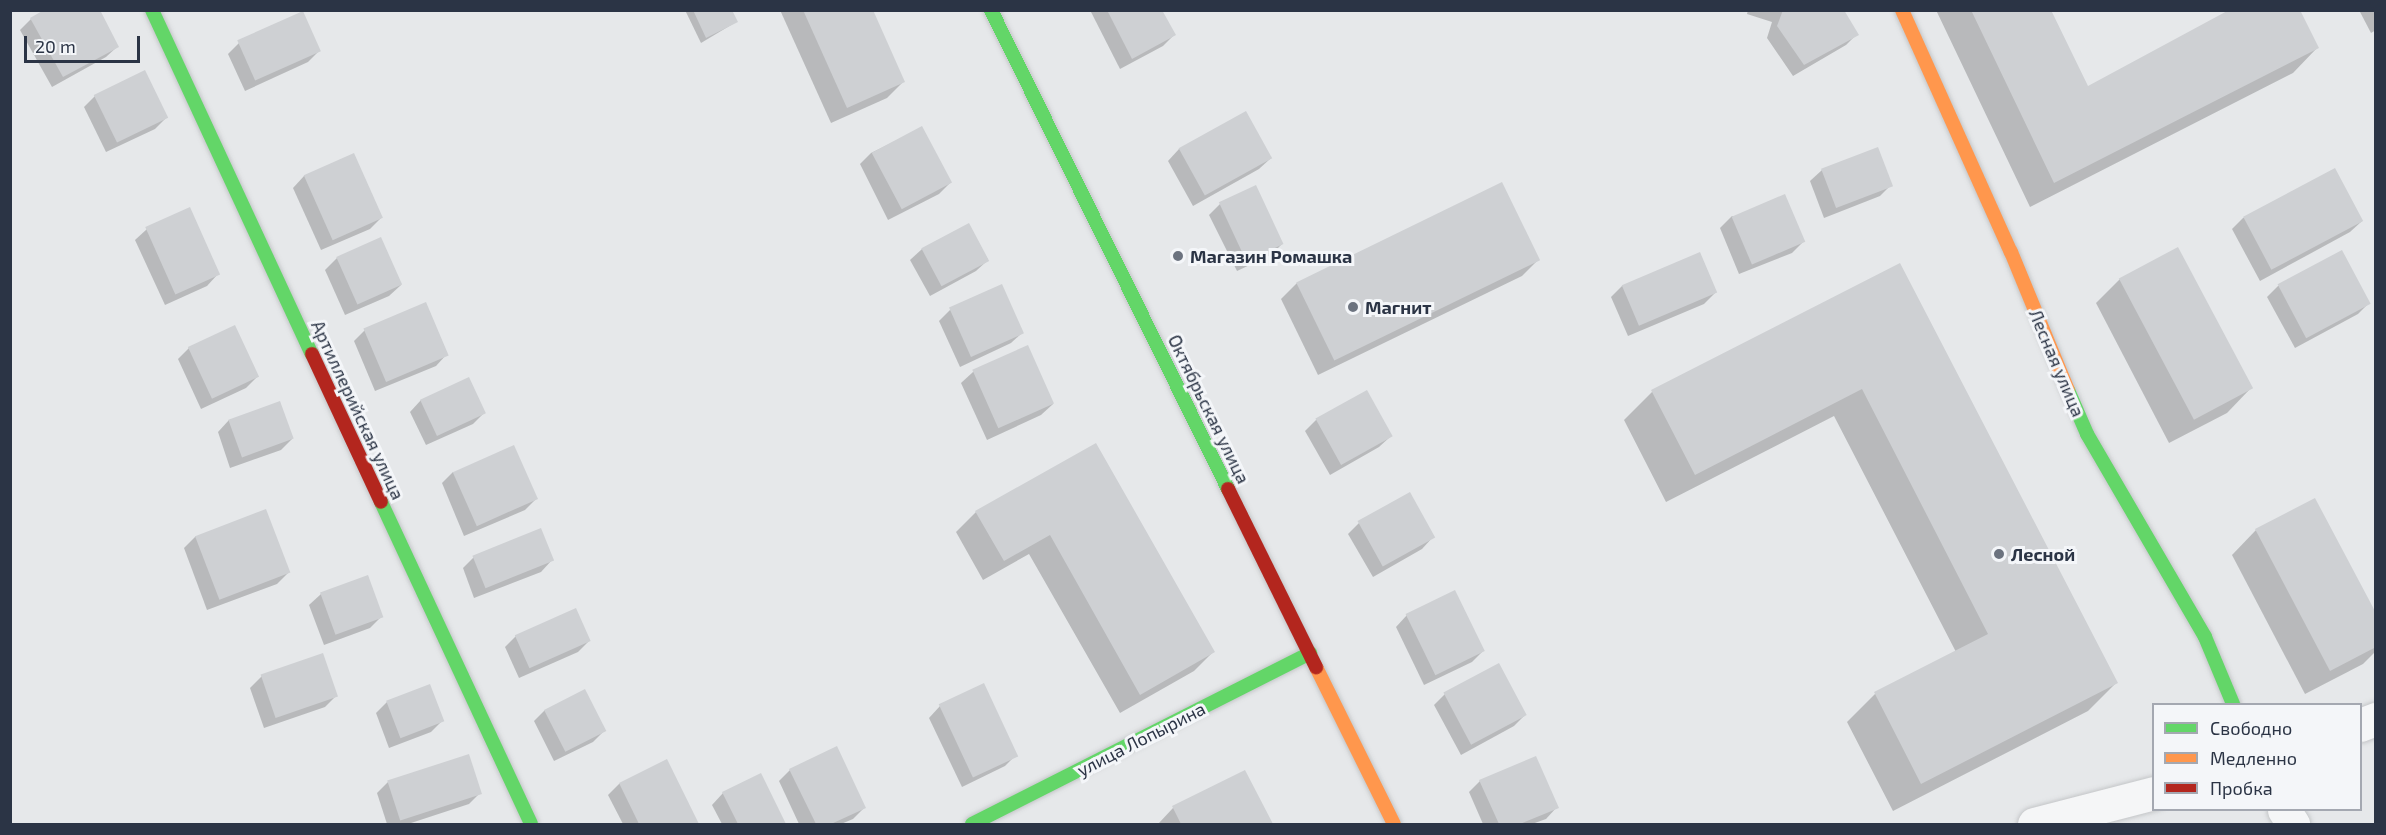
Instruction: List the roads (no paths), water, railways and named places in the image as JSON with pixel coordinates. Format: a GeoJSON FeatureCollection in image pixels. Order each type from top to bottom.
{"type":"FeatureCollection","features":[{"type":"Feature","properties":{"kind":"street","name":"Артиллерийская улица"},"geometry":{"type":"LineString","coordinates":[[152,10],[531,825]]}},
{"type":"Feature","properties":{"kind":"street","name":"Октябрьская улица"},"geometry":{"type":"LineString","coordinates":[[991,10],[1394,825]]}},
{"type":"Feature","properties":{"kind":"street","name":"Лесная улица"},"geometry":{"type":"LineString","coordinates":[[1902,10],[2011,252],[2087,434],[2205,638],[2232,703]]}},
{"type":"Feature","properties":{"kind":"street","name":"улица Лопырина"},"geometry":{"type":"LineString","coordinates":[[972,825],[1310,653]]}},
{"type":"Feature","properties":{"kind":"street"},"geometry":{"type":"LineString","coordinates":[[2362,725],[2376,719]]}},
{"type":"Feature","properties":{"kind":"street"},"geometry":{"type":"LineString","coordinates":[[2034,825],[2152,794]]}},
{"type":"Feature","properties":{"kind":"street"},"geometry":{"type":"LineString","coordinates":[[2285,811],[2293,825]]}},
{"type":"Feature","properties":{"kind":"place","name":"Магазин Ромашка"},"geometry":{"type":"Point","coordinates":[1178,256]}},
{"type":"Feature","properties":{"kind":"place","name":"Магнит"},"geometry":{"type":"Point","coordinates":[1353,307]}},
{"type":"Feature","properties":{"kind":"place","name":"Лесной"},"geometry":{"type":"Point","coordinates":[1999,554]}}]}
